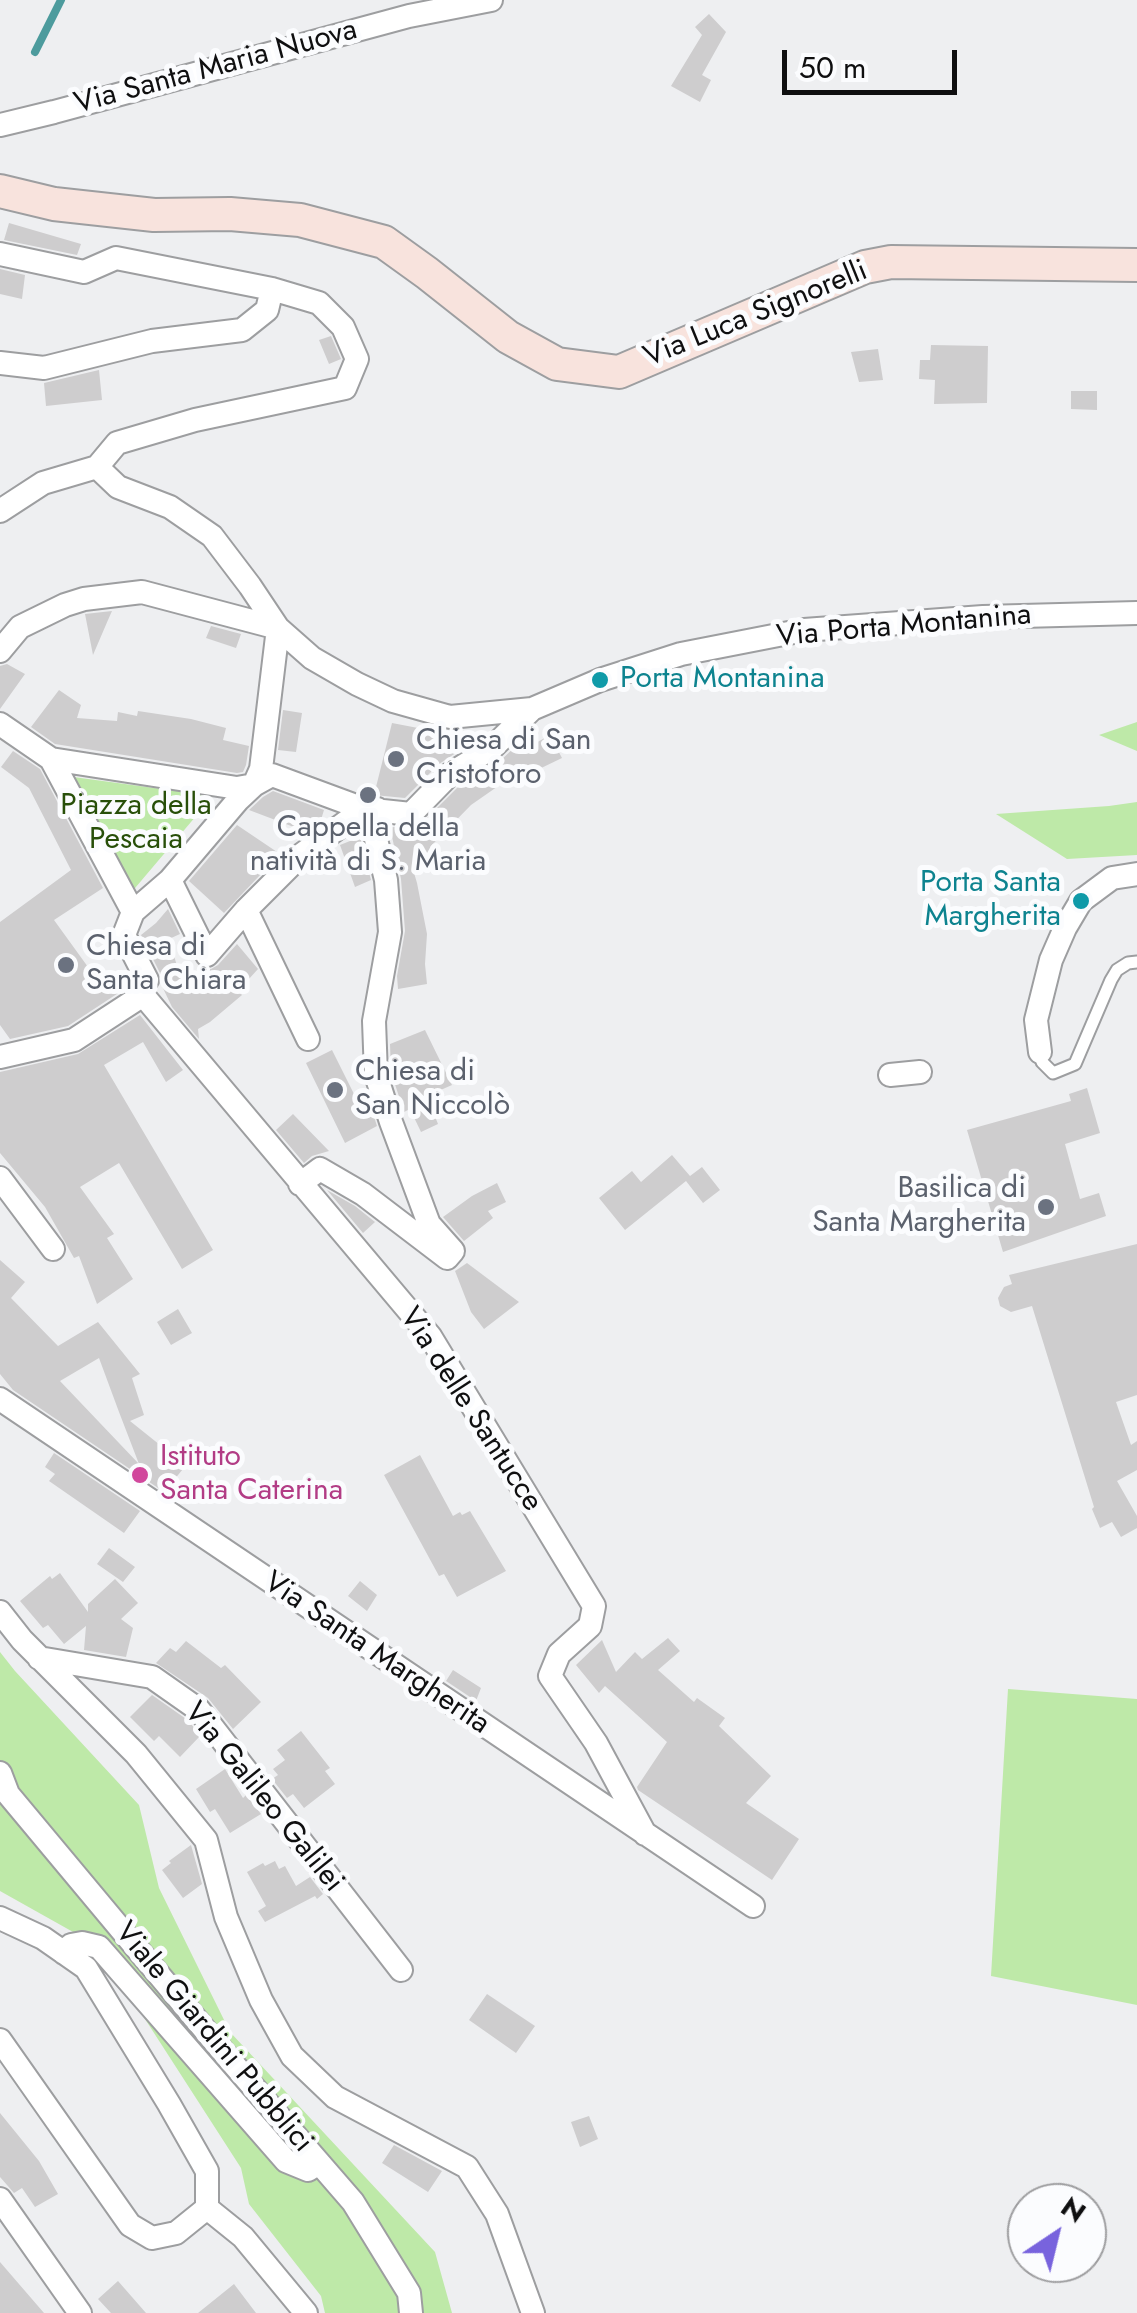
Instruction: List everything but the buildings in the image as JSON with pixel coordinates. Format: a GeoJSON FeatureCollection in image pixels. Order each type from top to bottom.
{"type":"FeatureCollection","features":[{"type":"Feature","properties":{"kind":"main road","name":"Via Luca Signorelli"},"geometry":{"type":"LineString","coordinates":[[0,191],[54,204],[154,215],[230,214],[300,220],[384,242],[508,338],[557,364],[620,372],[865,267],[891,262],[1137,265]]}},
{"type":"Feature","properties":{"kind":"street","name":"Via Santa Maria Nuova"},"geometry":{"type":"LineString","coordinates":[[0,125],[409,16],[491,0]]}},
{"type":"Feature","properties":{"kind":"street"},"geometry":{"type":"LineString","coordinates":[[0,254],[84,272],[116,258],[272,289],[318,303],[343,327],[357,360],[345,388],[196,420],[116,443],[97,468],[43,483],[0,511]]}},
{"type":"Feature","properties":{"kind":"street"},"geometry":{"type":"LineString","coordinates":[[0,363],[44,368],[152,341],[242,330],[267,310],[272,289]]}},
{"type":"Feature","properties":{"kind":"street"},"geometry":{"type":"LineString","coordinates":[[97,468],[118,487],[170,507],[212,536],[278,628],[312,658],[358,684],[393,701],[450,718],[532,708]]}},
{"type":"Feature","properties":{"kind":"street"},"geometry":{"type":"LineString","coordinates":[[0,651],[20,628],[65,605],[142,592],[278,628]]}},
{"type":"Feature","properties":{"kind":"street","name":"Via Porta Montanina"},"geometry":{"type":"LineString","coordinates":[[371,809],[410,814],[450,774],[492,748],[532,708],[600,680],[681,654],[804,630],[982,617],[1137,613]]}},
{"type":"Feature","properties":{"kind":"street"},"geometry":{"type":"LineString","coordinates":[[51,759],[133,912],[170,880],[254,784],[261,769],[278,628]]}},
{"type":"Feature","properties":{"kind":"street"},"geometry":{"type":"LineString","coordinates":[[0,724],[51,759],[236,788],[272,775],[371,809]]}},
{"type":"Feature","properties":{"kind":"street"},"geometry":{"type":"LineString","coordinates":[[170,880],[207,955],[301,854],[371,809]]}},
{"type":"Feature","properties":{"kind":"street"},"geometry":{"type":"LineString","coordinates":[[300,1184],[320,1169],[363,1194],[447,1258],[453,1251],[429,1224],[376,1075],[374,1021],[390,932],[386,880],[371,809]]}},
{"type":"Feature","properties":{"kind":"street"},"geometry":{"type":"LineString","coordinates":[[1040,1052],[1036,1020],[1051,960],[1065,928],[1082,901],[1112,878],[1137,874]]}},
{"type":"Feature","properties":{"kind":"street"},"geometry":{"type":"LineString","coordinates":[[246,910],[308,1039]]}},
{"type":"Feature","properties":{"kind":"street","name":"Via delle Santucce"},"geometry":{"type":"LineString","coordinates":[[133,912],[124,934],[147,980],[140,990],[143,995],[430,1336],[594,1606],[590,1626],[559,1654],[550,1676],[596,1743],[644,1834]]}},
{"type":"Feature","properties":{"kind":"street"},"geometry":{"type":"LineString","coordinates":[[0,1057],[74,1040],[143,995]]}},
{"type":"Feature","properties":{"kind":"street"},"geometry":{"type":"LineString","coordinates":[[890,1075],[920,1072]]}},
{"type":"Feature","properties":{"kind":"street"},"geometry":{"type":"LineString","coordinates":[[0,1178],[53,1249]]}},
{"type":"Feature","properties":{"kind":"street","name":"Via Santa Margherita"},"geometry":{"type":"LineString","coordinates":[[0,1399],[753,1906]]}},
{"type":"Feature","properties":{"kind":"street"},"geometry":{"type":"LineString","coordinates":[[0,1612],[39,1658],[136,1754],[206,1840],[226,1917],[261,2000],[292,2056],[334,2097],[467,2167],[498,2214],[533,2313]]}},
{"type":"Feature","properties":{"kind":"street","name":"Via Galileo Galilei"},"geometry":{"type":"LineString","coordinates":[[39,1658],[152,1677],[199,1710],[400,1970]]}},
{"type":"Feature","properties":{"kind":"street","name":"Viale Giardini Pubblici"},"geometry":{"type":"LineString","coordinates":[[0,1773],[8,1794],[354,2202],[409,2294],[411,2313]]}},
{"type":"Feature","properties":{"kind":"street"},"geometry":{"type":"LineString","coordinates":[[0,1918],[43,1938],[86,1968],[207,2172],[207,2208]]}},
{"type":"Feature","properties":{"kind":"street"},"geometry":{"type":"LineString","coordinates":[[64,1953],[82,1943],[98,1946],[286,2161],[308,2170],[319,2163]]}},
{"type":"Feature","properties":{"kind":"street"},"geometry":{"type":"LineString","coordinates":[[0,2040],[130,2226],[152,2238],[176,2233],[207,2208]]}},
{"type":"Feature","properties":{"kind":"street"},"geometry":{"type":"LineString","coordinates":[[0,2199],[80,2313]]}},
{"type":"Feature","properties":{"kind":"street"},"geometry":{"type":"LineString","coordinates":[[207,2208],[243,2237],[306,2313]]}},
{"type":"Feature","properties":{"kind":"lane"},"geometry":{"type":"LineString","coordinates":[[1040,1052],[1042,1062],[1053,1072],[1074,1064],[1110,980],[1128,963],[1137,962]]}},
{"type":"Feature","properties":{"kind":"green space"},"geometry":{"type":"Polygon","coordinates":[[[1137,722],[1137,751],[1099,735],[1137,722]]]}},
{"type":"Feature","properties":{"kind":"green space","name":"Piazza della Pescaia"},"geometry":{"type":"Polygon","coordinates":[[[66,776],[213,796],[130,894],[66,776]]]}},
{"type":"Feature","properties":{"kind":"green space"},"geometry":{"type":"Polygon","coordinates":[[[1137,802],[1137,855],[1067,859],[996,814],[1109,806],[1137,802]]]}},
{"type":"Feature","properties":{"kind":"green space"},"geometry":{"type":"Polygon","coordinates":[[[0,1652],[139,1805],[159,1888],[230,2032],[435,2252],[452,2313],[325,2313],[321,2296],[249,2204],[241,2168],[116,1974],[82,1937],[0,1891],[0,1652]]]}},
{"type":"Feature","properties":{"kind":"green space"},"geometry":{"type":"Polygon","coordinates":[[[1008,1689],[1137,1699],[1137,2005],[991,1976],[1008,1689]]]}},
{"type":"Feature","properties":{"kind":"waterway"},"geometry":{"type":"LineString","coordinates":[[35,52],[61,0]]}},
{"type":"Feature","properties":{"kind":"place","name":"Porta Montanina"},"geometry":{"type":"Point","coordinates":[600,680]}},
{"type":"Feature","properties":{"kind":"place","name":"Chiesa di San Cristoforo"},"geometry":{"type":"Point","coordinates":[396,759]}},
{"type":"Feature","properties":{"kind":"place","name":"Cappella della natività di S. Maria"},"geometry":{"type":"Point","coordinates":[368,795]}},
{"type":"Feature","properties":{"kind":"place","name":"Porta Santa Margherita"},"geometry":{"type":"Point","coordinates":[1081,901]}},
{"type":"Feature","properties":{"kind":"place","name":"Chiesa di Santa Chiara"},"geometry":{"type":"Point","coordinates":[66,965]}},
{"type":"Feature","properties":{"kind":"place","name":"Chiesa di San Niccolò"},"geometry":{"type":"Point","coordinates":[335,1090]}},
{"type":"Feature","properties":{"kind":"place","name":"Basilica di Santa Margherita"},"geometry":{"type":"Point","coordinates":[1046,1207]}},
{"type":"Feature","properties":{"kind":"place","name":"Istituto Santa Caterina"},"geometry":{"type":"Point","coordinates":[140,1475]}}]}
